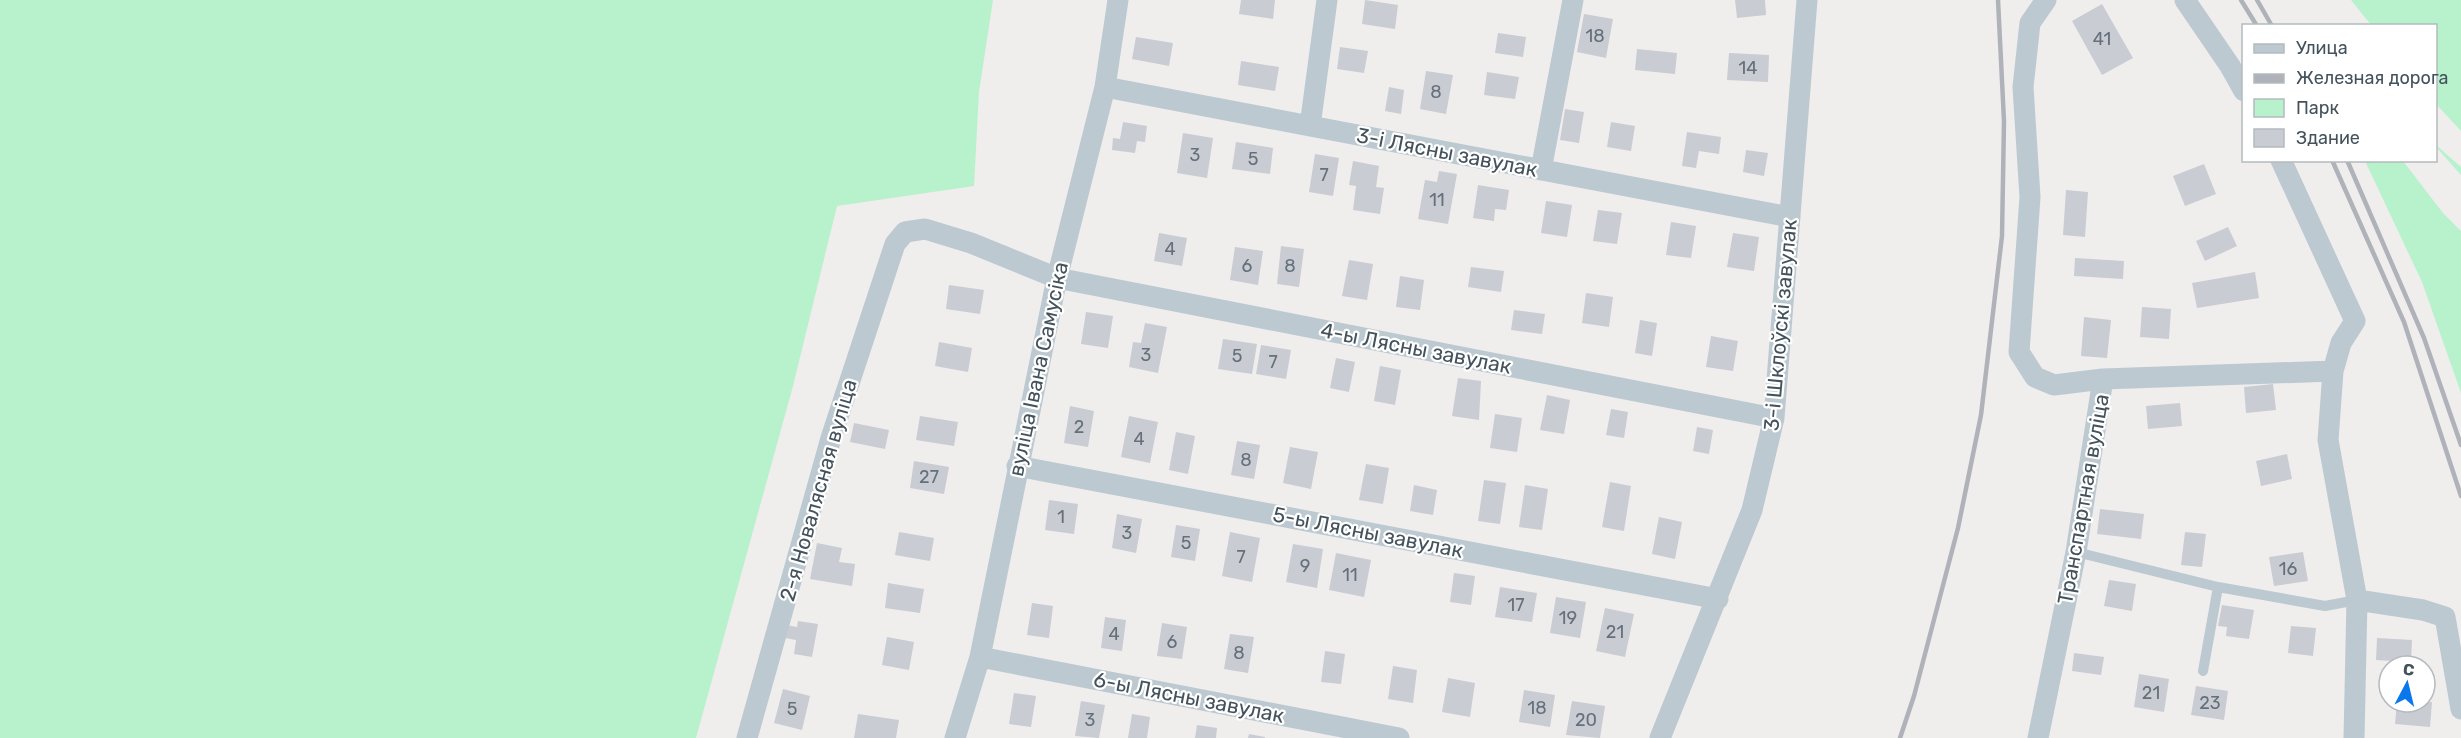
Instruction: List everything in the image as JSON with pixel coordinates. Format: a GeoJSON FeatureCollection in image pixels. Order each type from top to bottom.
{"type":"FeatureCollection","features":[{"type":"Feature","properties":{"kind":"street","name":"вуліца Івана Самусіка"},"geometry":{"type":"LineString","coordinates":[[955,738],[980,657],[1057,278],[1105,87],[1118,0]]}},
{"type":"Feature","properties":{"kind":"street"},"geometry":{"type":"LineString","coordinates":[[1310,126],[1327,0]]}},
{"type":"Feature","properties":{"kind":"street"},"geometry":{"type":"LineString","coordinates":[[1541,170],[1573,0]]}},
{"type":"Feature","properties":{"kind":"street","name":"3-і Шклоўскі завулак"},"geometry":{"type":"LineString","coordinates":[[1660,738],[1752,510],[1774,418],[1807,0]]}},
{"type":"Feature","properties":{"kind":"street"},"geometry":{"type":"LineString","coordinates":[[2046,0],[2030,24],[2023,87],[2030,197],[2019,352],[2035,377],[2054,385],[2103,379]]}},
{"type":"Feature","properties":{"kind":"street"},"geometry":{"type":"LineString","coordinates":[[2185,0],[2242,87]]}},
{"type":"Feature","properties":{"kind":"street","name":"3-і Лясны завулак"},"geometry":{"type":"LineString","coordinates":[[1105,87],[1790,217]]}},
{"type":"Feature","properties":{"kind":"street"},"geometry":{"type":"LineString","coordinates":[[2282,162],[2355,321],[2342,343],[2333,371],[2328,440],[2357,600],[2354,738]]}},
{"type":"Feature","properties":{"kind":"street","name":"4-ы Лясны завулак"},"geometry":{"type":"LineString","coordinates":[[895,244],[905,231],[925,229],[971,243],[1057,278],[1774,418]]}},
{"type":"Feature","properties":{"kind":"street","name":"2-я Новалясная вуліца"},"geometry":{"type":"LineString","coordinates":[[747,738],[831,438],[895,244]]}},
{"type":"Feature","properties":{"kind":"street","name":"Транспартная вуліца"},"geometry":{"type":"LineString","coordinates":[[2038,738],[2076,552],[2103,379],[2333,371]]}},
{"type":"Feature","properties":{"kind":"street","name":"5-ы Лясны завулак"},"geometry":{"type":"LineString","coordinates":[[1017,466],[1718,598]]}},
{"type":"Feature","properties":{"kind":"street"},"geometry":{"type":"LineString","coordinates":[[2357,600],[2423,610],[2445,617],[2461,709]]}},
{"type":"Feature","properties":{"kind":"street","name":"6-ы Лясны завулак"},"geometry":{"type":"LineString","coordinates":[[980,657],[1399,738]]}},
{"type":"Feature","properties":{"kind":"lane"},"geometry":{"type":"LineString","coordinates":[[2076,552],[2218,587],[2325,606],[2357,600]]}},
{"type":"Feature","properties":{"kind":"lane"},"geometry":{"type":"LineString","coordinates":[[2203,671],[2218,587]]}},
{"type":"Feature","properties":{"kind":"green space"},"geometry":{"type":"Polygon","coordinates":[[[0,0],[993,0],[979,92],[974,186],[837,206],[793,386],[696,738],[0,738],[0,0]]]}},
{"type":"Feature","properties":{"kind":"green space"},"geometry":{"type":"Polygon","coordinates":[[[2351,0],[2461,0],[2461,131],[2437,105],[2437,24],[2370,24],[2351,0]]]}},
{"type":"Feature","properties":{"kind":"green space"},"geometry":{"type":"Polygon","coordinates":[[[2437,146],[2461,167],[2461,175],[2437,148],[2437,146]]]}},
{"type":"Feature","properties":{"kind":"green space"},"geometry":{"type":"Polygon","coordinates":[[[2365,162],[2404,162],[2443,213],[2461,231],[2461,393],[2422,282],[2365,162]]]}},
{"type":"Feature","properties":{"kind":"building"},"geometry":{"type":"Polygon","coordinates":[[[1241,0],[1275,0],[1273,19],[1239,14],[1241,0]]]}},
{"type":"Feature","properties":{"kind":"building"},"geometry":{"type":"Polygon","coordinates":[[[1365,0],[1398,5],[1395,29],[1362,24],[1365,0]]]}},
{"type":"Feature","properties":{"kind":"building"},"geometry":{"type":"Polygon","coordinates":[[[1735,0],[1765,0],[1766,15],[1737,18],[1735,0]]]}},
{"type":"Feature","properties":{"kind":"building"},"geometry":{"type":"Polygon","coordinates":[[[2102,4],[2133,58],[2102,75],[2072,21],[2102,4]]]}},
{"type":"Feature","properties":{"kind":"building"},"geometry":{"type":"Polygon","coordinates":[[[1584,14],[1613,19],[1606,58],[1577,52],[1584,14]]]}},
{"type":"Feature","properties":{"kind":"building"},"geometry":{"type":"Polygon","coordinates":[[[1498,33],[1526,37],[1523,57],[1495,53],[1498,33]]]}},
{"type":"Feature","properties":{"kind":"building"},"geometry":{"type":"Polygon","coordinates":[[[1136,37],[1173,43],[1169,66],[1132,59],[1136,37]]]}},
{"type":"Feature","properties":{"kind":"building"},"geometry":{"type":"Polygon","coordinates":[[[1340,47],[1368,51],[1364,73],[1337,69],[1340,47]]]}},
{"type":"Feature","properties":{"kind":"building"},"geometry":{"type":"Polygon","coordinates":[[[1637,49],[1677,53],[1675,74],[1635,70],[1637,49]]]}},
{"type":"Feature","properties":{"kind":"building"},"geometry":{"type":"Polygon","coordinates":[[[1729,53],[1769,55],[1768,82],[1727,80],[1729,53]]]}},
{"type":"Feature","properties":{"kind":"building"},"geometry":{"type":"Polygon","coordinates":[[[1241,61],[1279,67],[1275,91],[1238,85],[1241,61]]]}},
{"type":"Feature","properties":{"kind":"building"},"geometry":{"type":"Polygon","coordinates":[[[1426,71],[1453,75],[1446,114],[1420,109],[1426,71]]]}},
{"type":"Feature","properties":{"kind":"building"},"geometry":{"type":"Polygon","coordinates":[[[1487,72],[1519,77],[1515,99],[1484,95],[1487,72]]]}},
{"type":"Feature","properties":{"kind":"building"},"geometry":{"type":"Polygon","coordinates":[[[1389,87],[1404,90],[1401,114],[1385,111],[1389,87]]]}},
{"type":"Feature","properties":{"kind":"building"},"geometry":{"type":"Polygon","coordinates":[[[1565,109],[1584,112],[1579,143],[1560,140],[1565,109]]]}},
{"type":"Feature","properties":{"kind":"building"},"geometry":{"type":"Polygon","coordinates":[[[1123,122],[1147,126],[1145,142],[1137,141],[1135,153],[1112,150],[1113,138],[1120,139],[1123,122]]]}},
{"type":"Feature","properties":{"kind":"building"},"geometry":{"type":"Polygon","coordinates":[[[1611,122],[1635,126],[1631,151],[1607,147],[1611,122]]]}},
{"type":"Feature","properties":{"kind":"building"},"geometry":{"type":"Polygon","coordinates":[[[1687,132],[1721,137],[1719,154],[1699,151],[1696,168],[1682,166],[1687,132]]]}},
{"type":"Feature","properties":{"kind":"building"},"geometry":{"type":"Polygon","coordinates":[[[1183,133],[1213,138],[1207,178],[1177,173],[1183,133]]]}},
{"type":"Feature","properties":{"kind":"building"},"geometry":{"type":"Polygon","coordinates":[[[1236,142],[1273,148],[1270,174],[1232,169],[1236,142]]]}},
{"type":"Feature","properties":{"kind":"building"},"geometry":{"type":"Polygon","coordinates":[[[1746,150],[1768,153],[1764,176],[1743,172],[1746,150]]]}},
{"type":"Feature","properties":{"kind":"building"},"geometry":{"type":"Polygon","coordinates":[[[1315,154],[1339,158],[1333,196],[1309,192],[1315,154]]]}},
{"type":"Feature","properties":{"kind":"building"},"geometry":{"type":"Polygon","coordinates":[[[1353,161],[1379,166],[1376,187],[1384,188],[1380,214],[1353,210],[1356,186],[1349,185],[1353,161]]]}},
{"type":"Feature","properties":{"kind":"building"},"geometry":{"type":"Polygon","coordinates":[[[2204,164],[2216,194],[2185,206],[2173,176],[2204,164]]]}},
{"type":"Feature","properties":{"kind":"building"},"geometry":{"type":"Polygon","coordinates":[[[1439,171],[1457,174],[1448,224],[1418,219],[1425,180],[1437,182],[1439,171]]]}},
{"type":"Feature","properties":{"kind":"building"},"geometry":{"type":"Polygon","coordinates":[[[1478,185],[1509,190],[1506,210],[1495,209],[1494,221],[1473,218],[1478,185]]]}},
{"type":"Feature","properties":{"kind":"building"},"geometry":{"type":"Polygon","coordinates":[[[2066,190],[2088,192],[2085,237],[2063,235],[2066,190]]]}},
{"type":"Feature","properties":{"kind":"building"},"geometry":{"type":"Polygon","coordinates":[[[1546,201],[1572,205],[1567,237],[1541,233],[1546,201]]]}},
{"type":"Feature","properties":{"kind":"building"},"geometry":{"type":"Polygon","coordinates":[[[1598,210],[1622,213],[1617,244],[1593,241],[1598,210]]]}},
{"type":"Feature","properties":{"kind":"building"},"geometry":{"type":"Polygon","coordinates":[[[1671,222],[1696,226],[1691,258],[1666,255],[1671,222]]]}},
{"type":"Feature","properties":{"kind":"building"},"geometry":{"type":"Polygon","coordinates":[[[2228,227],[2237,246],[2205,261],[2196,241],[2228,227]]]}},
{"type":"Feature","properties":{"kind":"building"},"geometry":{"type":"Polygon","coordinates":[[[1159,233],[1187,238],[1182,266],[1154,261],[1159,233]]]}},
{"type":"Feature","properties":{"kind":"building"},"geometry":{"type":"Polygon","coordinates":[[[1733,233],[1759,237],[1754,271],[1727,267],[1733,233]]]}},
{"type":"Feature","properties":{"kind":"building"},"geometry":{"type":"Polygon","coordinates":[[[1281,246],[1304,249],[1299,287],[1277,284],[1281,246]]]}},
{"type":"Feature","properties":{"kind":"building"},"geometry":{"type":"Polygon","coordinates":[[[1235,247],[1263,251],[1258,285],[1230,280],[1235,247]]]}},
{"type":"Feature","properties":{"kind":"building"},"geometry":{"type":"Polygon","coordinates":[[[2075,258],[2124,261],[2123,279],[2074,276],[2075,258]]]}},
{"type":"Feature","properties":{"kind":"building"},"geometry":{"type":"Polygon","coordinates":[[[1349,260],[1373,264],[1367,300],[1342,296],[1349,260]]]}},
{"type":"Feature","properties":{"kind":"building"},"geometry":{"type":"Polygon","coordinates":[[[1471,267],[1504,271],[1501,292],[1468,287],[1471,267]]]}},
{"type":"Feature","properties":{"kind":"building"},"geometry":{"type":"Polygon","coordinates":[[[2255,272],[2259,298],[2197,308],[2192,283],[2255,272]]]}},
{"type":"Feature","properties":{"kind":"building"},"geometry":{"type":"Polygon","coordinates":[[[1400,276],[1424,280],[1420,310],[1396,307],[1400,276]]]}},
{"type":"Feature","properties":{"kind":"building"},"geometry":{"type":"Polygon","coordinates":[[[949,285],[984,290],[980,314],[946,309],[949,285]]]}},
{"type":"Feature","properties":{"kind":"building"},"geometry":{"type":"Polygon","coordinates":[[[1586,293],[1613,297],[1609,327],[1582,323],[1586,293]]]}},
{"type":"Feature","properties":{"kind":"building"},"geometry":{"type":"Polygon","coordinates":[[[2142,307],[2171,309],[2169,339],[2140,337],[2142,307]]]}},
{"type":"Feature","properties":{"kind":"building"},"geometry":{"type":"Polygon","coordinates":[[[1514,310],[1545,314],[1542,334],[1511,330],[1514,310]]]}},
{"type":"Feature","properties":{"kind":"building"},"geometry":{"type":"Polygon","coordinates":[[[1086,312],[1113,316],[1108,348],[1081,344],[1086,312]]]}},
{"type":"Feature","properties":{"kind":"building"},"geometry":{"type":"Polygon","coordinates":[[[2084,317],[2111,320],[2107,358],[2081,356],[2084,317]]]}},
{"type":"Feature","properties":{"kind":"building"},"geometry":{"type":"Polygon","coordinates":[[[1640,320],[1657,323],[1652,356],[1635,353],[1640,320]]]}},
{"type":"Feature","properties":{"kind":"building"},"geometry":{"type":"Polygon","coordinates":[[[1145,323],[1167,327],[1158,373],[1129,367],[1133,342],[1141,343],[1145,323]]]}},
{"type":"Feature","properties":{"kind":"building"},"geometry":{"type":"Polygon","coordinates":[[[1711,336],[1738,341],[1733,371],[1706,367],[1711,336]]]}},
{"type":"Feature","properties":{"kind":"building"},"geometry":{"type":"Polygon","coordinates":[[[1223,339],[1257,344],[1252,374],[1218,369],[1223,339]]]}},
{"type":"Feature","properties":{"kind":"building"},"geometry":{"type":"Polygon","coordinates":[[[939,342],[972,348],[968,372],[935,366],[939,342]]]}},
{"type":"Feature","properties":{"kind":"building"},"geometry":{"type":"Polygon","coordinates":[[[1261,345],[1291,350],[1286,379],[1256,374],[1261,345]]]}},
{"type":"Feature","properties":{"kind":"building"},"geometry":{"type":"Polygon","coordinates":[[[1336,358],[1355,362],[1349,392],[1330,388],[1336,358]]]}},
{"type":"Feature","properties":{"kind":"building"},"geometry":{"type":"Polygon","coordinates":[[[1380,366],[1401,370],[1395,405],[1374,401],[1380,366]]]}},
{"type":"Feature","properties":{"kind":"building"},"geometry":{"type":"Polygon","coordinates":[[[1458,378],[1481,381],[1479,420],[1452,416],[1458,378]]]}},
{"type":"Feature","properties":{"kind":"building"},"geometry":{"type":"Polygon","coordinates":[[[2273,384],[2276,410],[2246,413],[2244,387],[2273,384]]]}},
{"type":"Feature","properties":{"kind":"building"},"geometry":{"type":"Polygon","coordinates":[[[1547,395],[1570,400],[1564,434],[1540,430],[1547,395]]]}},
{"type":"Feature","properties":{"kind":"building"},"geometry":{"type":"Polygon","coordinates":[[[2180,403],[2182,426],[2148,429],[2146,406],[2180,403]]]}},
{"type":"Feature","properties":{"kind":"building"},"geometry":{"type":"Polygon","coordinates":[[[1070,406],[1094,411],[1088,447],[1064,443],[1070,406]]]}},
{"type":"Feature","properties":{"kind":"building"},"geometry":{"type":"Polygon","coordinates":[[[1611,409],[1628,412],[1624,438],[1606,435],[1611,409]]]}},
{"type":"Feature","properties":{"kind":"building"},"geometry":{"type":"Polygon","coordinates":[[[1495,414],[1522,418],[1517,452],[1490,448],[1495,414]]]}},
{"type":"Feature","properties":{"kind":"building"},"geometry":{"type":"Polygon","coordinates":[[[920,416],[958,422],[954,446],[916,440],[920,416]]]}},
{"type":"Feature","properties":{"kind":"building"},"geometry":{"type":"Polygon","coordinates":[[[1129,416],[1158,422],[1150,463],[1121,457],[1129,416]]]}},
{"type":"Feature","properties":{"kind":"building"},"geometry":{"type":"Polygon","coordinates":[[[854,423],[889,430],[885,449],[850,442],[854,423]]]}},
{"type":"Feature","properties":{"kind":"building"},"geometry":{"type":"Polygon","coordinates":[[[1697,427],[1713,430],[1709,454],[1693,451],[1697,427]]]}},
{"type":"Feature","properties":{"kind":"building"},"geometry":{"type":"Polygon","coordinates":[[[1176,432],[1195,436],[1188,474],[1169,470],[1176,432]]]}},
{"type":"Feature","properties":{"kind":"building"},"geometry":{"type":"Polygon","coordinates":[[[1237,441],[1260,445],[1254,479],[1231,475],[1237,441]]]}},
{"type":"Feature","properties":{"kind":"building"},"geometry":{"type":"Polygon","coordinates":[[[1290,447],[1318,452],[1311,489],[1283,483],[1290,447]]]}},
{"type":"Feature","properties":{"kind":"building"},"geometry":{"type":"Polygon","coordinates":[[[2287,454],[2292,479],[2261,486],[2256,461],[2287,454]]]}},
{"type":"Feature","properties":{"kind":"building"},"geometry":{"type":"Polygon","coordinates":[[[914,461],[949,467],[944,494],[910,488],[914,461]]]}},
{"type":"Feature","properties":{"kind":"building"},"geometry":{"type":"Polygon","coordinates":[[[1366,464],[1389,468],[1383,504],[1359,500],[1366,464]]]}},
{"type":"Feature","properties":{"kind":"building"},"geometry":{"type":"Polygon","coordinates":[[[1484,480],[1506,483],[1500,524],[1478,521],[1484,480]]]}},
{"type":"Feature","properties":{"kind":"building"},"geometry":{"type":"Polygon","coordinates":[[[1610,482],[1631,486],[1624,531],[1602,527],[1610,482]]]}},
{"type":"Feature","properties":{"kind":"building"},"geometry":{"type":"Polygon","coordinates":[[[1414,485],[1437,490],[1433,515],[1410,511],[1414,485]]]}},
{"type":"Feature","properties":{"kind":"building"},"geometry":{"type":"Polygon","coordinates":[[[1525,485],[1548,489],[1542,530],[1519,527],[1525,485]]]}},
{"type":"Feature","properties":{"kind":"building"},"geometry":{"type":"Polygon","coordinates":[[[1049,500],[1078,504],[1074,534],[1045,530],[1049,500]]]}},
{"type":"Feature","properties":{"kind":"building"},"geometry":{"type":"Polygon","coordinates":[[[2100,509],[2144,514],[2141,539],[2097,534],[2100,509]]]}},
{"type":"Feature","properties":{"kind":"building"},"geometry":{"type":"Polygon","coordinates":[[[1117,514],[1142,519],[1136,553],[1112,548],[1117,514]]]}},
{"type":"Feature","properties":{"kind":"building"},"geometry":{"type":"Polygon","coordinates":[[[1659,517],[1682,522],[1675,559],[1652,554],[1659,517]]]}},
{"type":"Feature","properties":{"kind":"building"},"geometry":{"type":"Polygon","coordinates":[[[1176,525],[1200,529],[1195,561],[1171,557],[1176,525]]]}},
{"type":"Feature","properties":{"kind":"building"},"geometry":{"type":"Polygon","coordinates":[[[899,532],[934,538],[930,561],[895,555],[899,532]]]}},
{"type":"Feature","properties":{"kind":"building"},"geometry":{"type":"Polygon","coordinates":[[[1230,532],[1260,538],[1252,582],[1222,576],[1230,532]]]}},
{"type":"Feature","properties":{"kind":"building"},"geometry":{"type":"Polygon","coordinates":[[[2185,532],[2206,534],[2202,567],[2181,565],[2185,532]]]}},
{"type":"Feature","properties":{"kind":"building"},"geometry":{"type":"Polygon","coordinates":[[[817,543],[842,548],[839,562],[855,564],[852,586],[810,579],[817,543]]]}},
{"type":"Feature","properties":{"kind":"building"},"geometry":{"type":"Polygon","coordinates":[[[1293,544],[1323,549],[1317,588],[1286,582],[1293,544]]]}},
{"type":"Feature","properties":{"kind":"building"},"geometry":{"type":"Polygon","coordinates":[[[2303,552],[2308,581],[2274,586],[2269,557],[2303,552]]]}},
{"type":"Feature","properties":{"kind":"building"},"geometry":{"type":"Polygon","coordinates":[[[1336,553],[1371,560],[1364,597],[1329,590],[1336,553]]]}},
{"type":"Feature","properties":{"kind":"building"},"geometry":{"type":"Polygon","coordinates":[[[1454,573],[1475,576],[1471,605],[1450,602],[1454,573]]]}},
{"type":"Feature","properties":{"kind":"building"},"geometry":{"type":"Polygon","coordinates":[[[2109,580],[2136,584],[2132,611],[2104,606],[2109,580]]]}},
{"type":"Feature","properties":{"kind":"building"},"geometry":{"type":"Polygon","coordinates":[[[888,583],[924,589],[920,613],[885,608],[888,583]]]}},
{"type":"Feature","properties":{"kind":"building"},"geometry":{"type":"Polygon","coordinates":[[[1500,587],[1537,593],[1532,622],[1495,617],[1500,587]]]}},
{"type":"Feature","properties":{"kind":"building"},"geometry":{"type":"Polygon","coordinates":[[[1556,597],[1586,602],[1580,638],[1550,633],[1556,597]]]}},
{"type":"Feature","properties":{"kind":"building"},"geometry":{"type":"Polygon","coordinates":[[[1032,603],[1053,606],[1049,638],[1027,635],[1032,603]]]}},
{"type":"Feature","properties":{"kind":"building"},"geometry":{"type":"Polygon","coordinates":[[[2222,605],[2254,610],[2249,639],[2226,636],[2227,627],[2218,626],[2222,605]]]}},
{"type":"Feature","properties":{"kind":"building"},"geometry":{"type":"Polygon","coordinates":[[[1605,608],[1634,614],[1625,657],[1596,651],[1605,608]]]}},
{"type":"Feature","properties":{"kind":"building"},"geometry":{"type":"Polygon","coordinates":[[[1105,617],[1126,620],[1122,651],[1101,648],[1105,617]]]}},
{"type":"Feature","properties":{"kind":"building"},"geometry":{"type":"Polygon","coordinates":[[[798,621],[818,624],[812,657],[794,654],[796,640],[785,638],[787,625],[797,627],[798,621]]]}},
{"type":"Feature","properties":{"kind":"building"},"geometry":{"type":"Polygon","coordinates":[[[1162,623],[1187,627],[1182,659],[1157,656],[1162,623]]]}},
{"type":"Feature","properties":{"kind":"building"},"geometry":{"type":"Polygon","coordinates":[[[2291,626],[2316,628],[2313,656],[2288,653],[2291,626]]]}},
{"type":"Feature","properties":{"kind":"building"},"geometry":{"type":"Polygon","coordinates":[[[1230,634],[1254,637],[1248,673],[1224,669],[1230,634]]]}},
{"type":"Feature","properties":{"kind":"building"},"geometry":{"type":"Polygon","coordinates":[[[887,637],[914,642],[909,670],[882,665],[887,637]]]}},
{"type":"Feature","properties":{"kind":"building"},"geometry":{"type":"Polygon","coordinates":[[[2377,638],[2412,640],[2411,654],[2377,654],[2376,660],[2377,638]]]}},
{"type":"Feature","properties":{"kind":"building"},"geometry":{"type":"Polygon","coordinates":[[[1325,651],[1345,654],[1341,684],[1321,682],[1325,651]]]}},
{"type":"Feature","properties":{"kind":"building"},"geometry":{"type":"Polygon","coordinates":[[[2074,653],[2104,657],[2101,675],[2072,671],[2074,653]]]}},
{"type":"Feature","properties":{"kind":"building"},"geometry":{"type":"Polygon","coordinates":[[[1393,666],[1417,670],[1413,703],[1388,699],[1393,666]]]}},
{"type":"Feature","properties":{"kind":"building"},"geometry":{"type":"Polygon","coordinates":[[[2139,674],[2169,679],[2164,712],[2134,707],[2139,674]]]}},
{"type":"Feature","properties":{"kind":"building"},"geometry":{"type":"Polygon","coordinates":[[[1448,678],[1475,683],[1470,717],[1442,712],[1448,678]]]}},
{"type":"Feature","properties":{"kind":"building"},"geometry":{"type":"Polygon","coordinates":[[[2196,686],[2228,691],[2224,720],[2191,715],[2196,686]]]}},
{"type":"Feature","properties":{"kind":"building"},"geometry":{"type":"Polygon","coordinates":[[[783,689],[810,696],[802,730],[774,723],[783,689]]]}},
{"type":"Feature","properties":{"kind":"building"},"geometry":{"type":"Polygon","coordinates":[[[1524,690],[1555,695],[1550,727],[1519,722],[1524,690]]]}},
{"type":"Feature","properties":{"kind":"building"},"geometry":{"type":"Polygon","coordinates":[[[1014,693],[1036,696],[1031,727],[1009,724],[1014,693]]]}},
{"type":"Feature","properties":{"kind":"building"},"geometry":{"type":"Polygon","coordinates":[[[1081,701],[1105,705],[1099,738],[1075,736],[1081,701]]]}},
{"type":"Feature","properties":{"kind":"building"},"geometry":{"type":"Polygon","coordinates":[[[1572,701],[1605,706],[1600,738],[1566,735],[1572,701]]]}},
{"type":"Feature","properties":{"kind":"building"},"geometry":{"type":"Polygon","coordinates":[[[858,714],[899,720],[896,738],[854,738],[858,714]]]}},
{"type":"Feature","properties":{"kind":"building"},"geometry":{"type":"Polygon","coordinates":[[[1132,714],[1150,717],[1147,738],[1128,738],[1132,714]]]}},
{"type":"Feature","properties":{"kind":"building"},"geometry":{"type":"Polygon","coordinates":[[[2396,714],[2431,714],[2430,727],[2395,724],[2396,714]]]}},
{"type":"Feature","properties":{"kind":"building"},"geometry":{"type":"Polygon","coordinates":[[[1197,725],[1217,728],[1216,738],[1195,738],[1197,725]]]}},
{"type":"Feature","properties":{"kind":"building"},"geometry":{"type":"Polygon","coordinates":[[[1249,734],[1265,737],[1265,738],[1248,738],[1249,734]]]}},
{"type":"Feature","properties":{"kind":"railway"},"geometry":{"type":"LineString","coordinates":[[1900,738],[1914,696],[1958,528],[1981,415],[2002,236],[2004,121],[1998,0]]}},
{"type":"Feature","properties":{"kind":"railway"},"geometry":{"type":"LineString","coordinates":[[2241,0],[2256,24]]}},
{"type":"Feature","properties":{"kind":"railway"},"geometry":{"type":"LineString","coordinates":[[2257,0],[2271,24]]}},
{"type":"Feature","properties":{"kind":"railway"},"geometry":{"type":"LineString","coordinates":[[2333,162],[2404,322],[2461,496]]}},
{"type":"Feature","properties":{"kind":"railway"},"geometry":{"type":"LineString","coordinates":[[2348,162],[2424,338],[2461,445]]}}]}
